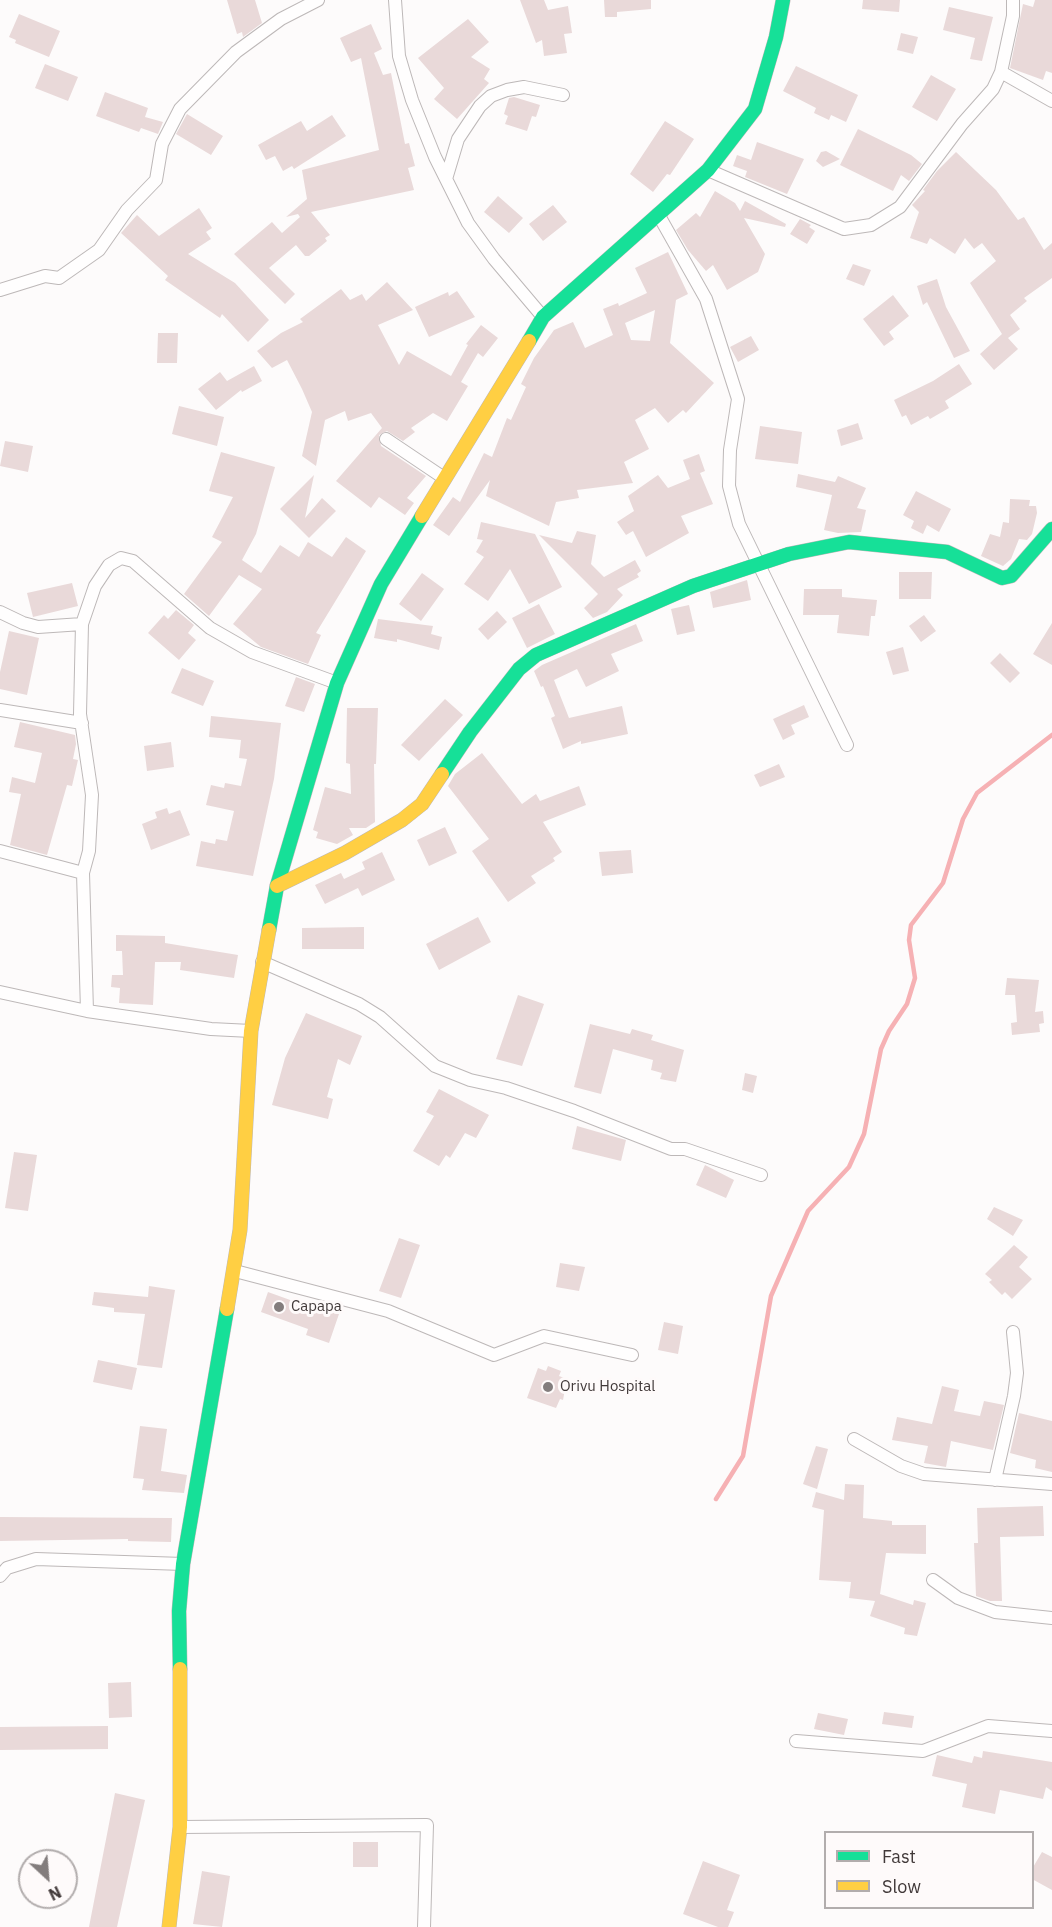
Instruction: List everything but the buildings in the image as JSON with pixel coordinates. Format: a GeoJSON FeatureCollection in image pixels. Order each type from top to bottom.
{"type":"FeatureCollection","features":[{"type":"Feature","properties":{"kind":"street"},"geometry":{"type":"LineString","coordinates":[[0,290],[45,276],[59,278],[99,250],[127,210],[156,180],[162,144],[180,109],[236,52],[281,19],[318,0]]}},
{"type":"Feature","properties":{"kind":"street"},"geometry":{"type":"LineString","coordinates":[[395,0],[399,56],[412,100],[446,178],[468,223],[494,259],[543,317]]}},
{"type":"Feature","properties":{"kind":"street"},"geometry":{"type":"LineString","coordinates":[[169,1927],[180,1827],[182,1769],[178,1611],[183,1564],[219,1350],[235,1271],[240,1230],[251,1031],[277,886],[338,683],[381,584],[543,317],[708,170],[755,109],[776,38],[783,0]]}},
{"type":"Feature","properties":{"kind":"street"},"geometry":{"type":"LineString","coordinates":[[708,170],[844,229],[871,225],[900,207],[962,124],[993,89],[1001,72],[1013,16],[1013,0]]}},
{"type":"Feature","properties":{"kind":"street"},"geometry":{"type":"LineString","coordinates":[[1001,72],[1052,101]]}},
{"type":"Feature","properties":{"kind":"street"},"geometry":{"type":"LineString","coordinates":[[446,178],[458,139],[480,106],[491,96],[524,87],[563,94]]}},
{"type":"Feature","properties":{"kind":"street"},"geometry":{"type":"LineString","coordinates":[[658,214],[706,299],[738,399],[730,450],[729,486],[739,524],[847,745]]}},
{"type":"Feature","properties":{"kind":"street"},"geometry":{"type":"LineString","coordinates":[[386,439],[444,478]]}},
{"type":"Feature","properties":{"kind":"street"},"geometry":{"type":"LineString","coordinates":[[277,886],[345,853],[402,820],[422,804],[470,732],[519,669],[536,655],[693,586],[789,554],[849,542],[947,552],[1002,578],[1011,576],[1052,529]]}},
{"type":"Feature","properties":{"kind":"street"},"geometry":{"type":"LineString","coordinates":[[87,1011],[83,873],[89,851],[92,795],[82,723],[82,624],[95,586],[109,565],[121,558],[133,561],[210,628],[274,661],[338,683]]}},
{"type":"Feature","properties":{"kind":"street"},"geometry":{"type":"LineString","coordinates":[[0,612],[38,627],[82,624]]}},
{"type":"Feature","properties":{"kind":"street"},"geometry":{"type":"LineString","coordinates":[[0,710],[82,723]]}},
{"type":"Feature","properties":{"kind":"street"},"geometry":{"type":"LineString","coordinates":[[0,851],[83,873]]}},
{"type":"Feature","properties":{"kind":"street"},"geometry":{"type":"LineString","coordinates":[[262,962],[359,1004],[380,1017],[435,1066],[470,1080],[506,1088],[574,1111],[671,1149],[685,1149],[761,1175]]}},
{"type":"Feature","properties":{"kind":"street"},"geometry":{"type":"LineString","coordinates":[[0,992],[87,1011],[211,1029],[251,1031]]}},
{"type":"Feature","properties":{"kind":"street"},"geometry":{"type":"LineString","coordinates":[[235,1271],[388,1311],[494,1355],[544,1336],[632,1355]]}},
{"type":"Feature","properties":{"kind":"street"},"geometry":{"type":"LineString","coordinates":[[995,1480],[1017,1373],[1013,1332]]}},
{"type":"Feature","properties":{"kind":"street"},"geometry":{"type":"LineString","coordinates":[[854,1440],[901,1466],[924,1474],[1052,1484]]}},
{"type":"Feature","properties":{"kind":"street"},"geometry":{"type":"LineString","coordinates":[[0,1576],[7,1568],[36,1559],[183,1564]]}},
{"type":"Feature","properties":{"kind":"street"},"geometry":{"type":"LineString","coordinates":[[933,1580],[958,1598],[995,1612],[1052,1618]]}},
{"type":"Feature","properties":{"kind":"street"},"geometry":{"type":"LineString","coordinates":[[796,1741],[923,1751],[988,1726],[1052,1731]]}},
{"type":"Feature","properties":{"kind":"street"},"geometry":{"type":"LineString","coordinates":[[180,1827],[427,1825],[424,1927]]}},
{"type":"Feature","properties":{"kind":"waterway"},"geometry":{"type":"LineString","coordinates":[[716,1499],[743,1456],[771,1296],[808,1211],[849,1167],[864,1134],[881,1049],[889,1031],[907,1004],[915,978],[909,940],[911,925],[943,883],[963,819],[977,793],[1052,735]]}},
{"type":"Feature","properties":{"kind":"traffic: fast"},"geometry":{"type":"LineString","coordinates":[[529,341],[543,317],[708,170],[755,109],[776,37],[783,0]]}},
{"type":"Feature","properties":{"kind":"traffic: fast"},"geometry":{"type":"LineString","coordinates":[[269,930],[277,886],[337,683],[381,584],[422,516]]}},
{"type":"Feature","properties":{"kind":"traffic: fast"},"geometry":{"type":"LineString","coordinates":[[442,774],[470,732],[519,669],[536,655],[693,586],[789,554],[849,542],[947,552],[1002,578],[1011,576],[1052,529]]}},
{"type":"Feature","properties":{"kind":"traffic: fast"},"geometry":{"type":"LineString","coordinates":[[180,1669],[179,1611],[183,1564],[227,1309]]}},
{"type":"Feature","properties":{"kind":"traffic: slow"},"geometry":{"type":"LineString","coordinates":[[422,516],[529,341]]}},
{"type":"Feature","properties":{"kind":"traffic: slow"},"geometry":{"type":"LineString","coordinates":[[277,886],[345,853],[402,820],[422,804],[442,774]]}},
{"type":"Feature","properties":{"kind":"traffic: slow"},"geometry":{"type":"LineString","coordinates":[[227,1309],[240,1230],[251,1031],[269,930]]}},
{"type":"Feature","properties":{"kind":"traffic: slow"},"geometry":{"type":"LineString","coordinates":[[169,1927],[180,1827],[180,1669]]}},
{"type":"Feature","properties":{"kind":"place","name":"Capapa"},"geometry":{"type":"Point","coordinates":[279,1307]}},
{"type":"Feature","properties":{"kind":"place","name":"Orivu Hospital"},"geometry":{"type":"Point","coordinates":[548,1387]}}]}
